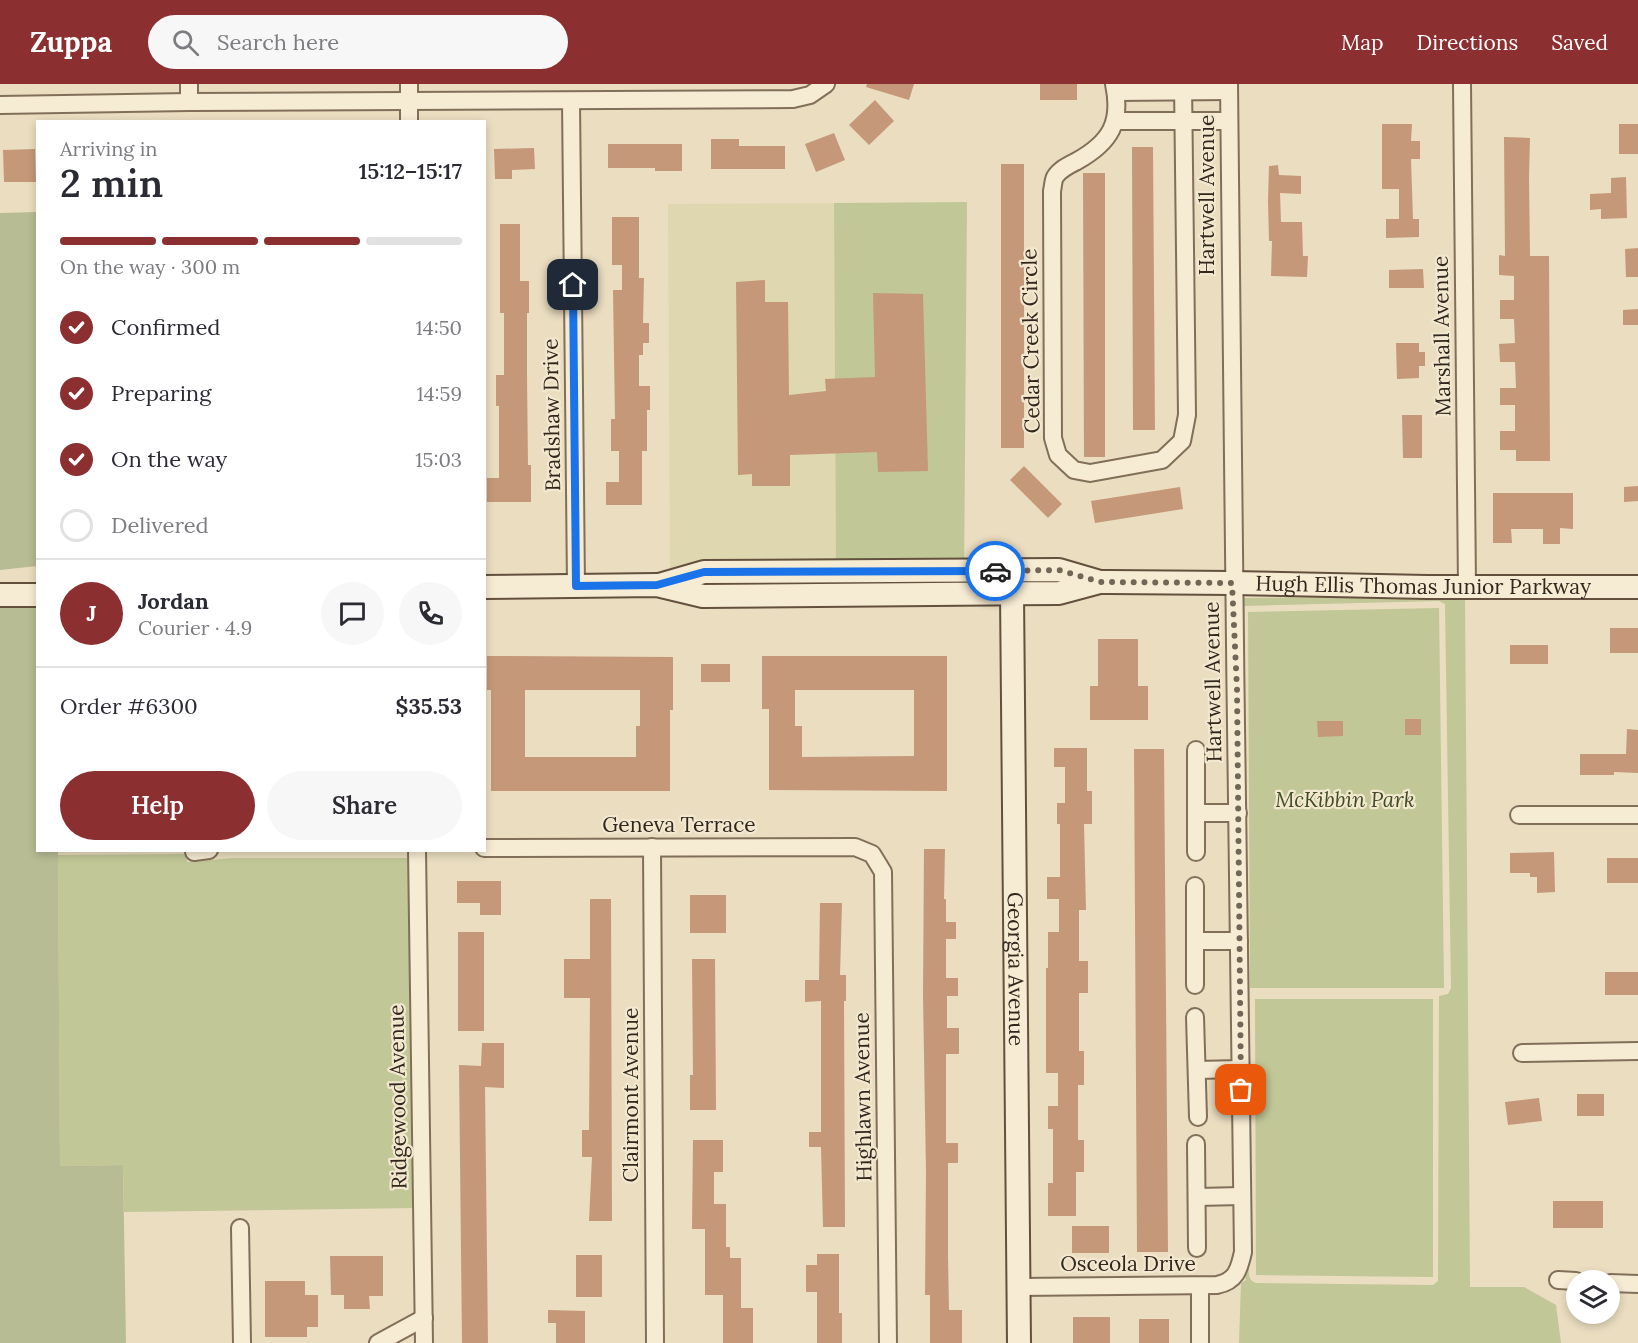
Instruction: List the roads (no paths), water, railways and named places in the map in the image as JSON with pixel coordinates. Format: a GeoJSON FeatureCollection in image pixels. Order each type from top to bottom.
{"type":"FeatureCollection","features":[{"type":"Feature","properties":{"kind":"main road","name":"Hugh Ellis Thomas Junior Parkway"},"geometry":{"type":"LineString","coordinates":[[657,585],[704,572],[1059,570],[1100,582]]}},
{"type":"Feature","properties":{"kind":"main road","name":"Hugh Ellis Thomas Junior Parkway"},"geometry":{"type":"LineString","coordinates":[[486,587],[657,585],[703,596],[1059,593],[1100,582],[1638,587]]}},
{"type":"Feature","properties":{"kind":"main road","name":"Georgia Avenue"},"geometry":{"type":"LineString","coordinates":[[1012,594],[1019,1343]]}},
{"type":"Feature","properties":{"kind":"main road"},"geometry":{"type":"LineString","coordinates":[[0,595],[36,595]]}},
{"type":"Feature","properties":{"kind":"street"},"geometry":{"type":"LineString","coordinates":[[189,84],[189,102]]}},
{"type":"Feature","properties":{"kind":"street"},"geometry":{"type":"LineString","coordinates":[[409,84],[409,120]]}},
{"type":"Feature","properties":{"kind":"street"},"geometry":{"type":"LineString","coordinates":[[0,105],[571,101],[625,92],[793,99],[810,95],[826,84]]}},
{"type":"Feature","properties":{"kind":"street","name":"Marshall Avenue"},"geometry":{"type":"LineString","coordinates":[[1462,84],[1467,587]]}},
{"type":"Feature","properties":{"kind":"street"},"geometry":{"type":"LineString","coordinates":[[1229,87],[1115,88],[1116,122],[1229,121]]}},
{"type":"Feature","properties":{"kind":"street","name":"Hartwell Avenue"},"geometry":{"type":"LineString","coordinates":[[1229,87],[1232,583],[1237,689],[1243,1252],[1235,1277]]}},
{"type":"Feature","properties":{"kind":"street","name":"Cedar Creek Circle"},"geometry":{"type":"LineString","coordinates":[[1116,122],[1108,137],[1095,151],[1061,170],[1055,178],[1052,191],[1053,438],[1058,455],[1074,470],[1090,473],[1162,459],[1182,441],[1187,415],[1183,88]]}},
{"type":"Feature","properties":{"kind":"street","name":"Bradshaw Drive"},"geometry":{"type":"LineString","coordinates":[[571,101],[576,586]]}},
{"type":"Feature","properties":{"kind":"street"},"geometry":{"type":"LineString","coordinates":[[1196,750],[1196,852]]}},
{"type":"Feature","properties":{"kind":"street"},"geometry":{"type":"LineString","coordinates":[[1196,813],[1238,813]]}},
{"type":"Feature","properties":{"kind":"street"},"geometry":{"type":"LineString","coordinates":[[1519,816],[1638,815]]}},
{"type":"Feature","properties":{"kind":"street","name":"Clairmont Avenue"},"geometry":{"type":"LineString","coordinates":[[652,847],[655,1343]]}},
{"type":"Feature","properties":{"kind":"street","name":"Geneva Terrace"},"geometry":{"type":"LineString","coordinates":[[486,848],[855,847],[872,854]]}},
{"type":"Feature","properties":{"kind":"street","name":"Ridgewood Avenue"},"geometry":{"type":"LineString","coordinates":[[417,852],[424,1343]]}},
{"type":"Feature","properties":{"kind":"street","name":"Highlawn Avenue"},"geometry":{"type":"LineString","coordinates":[[872,854],[883,872],[888,1343]]}},
{"type":"Feature","properties":{"kind":"street"},"geometry":{"type":"LineString","coordinates":[[1195,985],[1196,886]]}},
{"type":"Feature","properties":{"kind":"street"},"geometry":{"type":"LineString","coordinates":[[1195,941],[1239,941]]}},
{"type":"Feature","properties":{"kind":"street"},"geometry":{"type":"LineString","coordinates":[[1196,1017],[1198,1117]]}},
{"type":"Feature","properties":{"kind":"street"},"geometry":{"type":"LineString","coordinates":[[1522,1053],[1638,1052]]}},
{"type":"Feature","properties":{"kind":"street"},"geometry":{"type":"LineString","coordinates":[[1197,1070],[1240,1069]]}},
{"type":"Feature","properties":{"kind":"street"},"geometry":{"type":"LineString","coordinates":[[1196,1144],[1197,1248]]}},
{"type":"Feature","properties":{"kind":"street"},"geometry":{"type":"LineString","coordinates":[[1197,1197],[1242,1196]]}},
{"type":"Feature","properties":{"kind":"street"},"geometry":{"type":"LineString","coordinates":[[240,1228],[242,1343]]}},
{"type":"Feature","properties":{"kind":"street","name":"Osceola Drive"},"geometry":{"type":"LineString","coordinates":[[1019,1287],[1200,1286],[1227,1283],[1235,1277]]}},
{"type":"Feature","properties":{"kind":"street"},"geometry":{"type":"LineString","coordinates":[[1558,1280],[1566,1280]]}},
{"type":"Feature","properties":{"kind":"street"},"geometry":{"type":"LineString","coordinates":[[1620,1283],[1638,1284]]}},
{"type":"Feature","properties":{"kind":"street"},"geometry":{"type":"LineString","coordinates":[[1200,1286],[1200,1343]]}},
{"type":"Feature","properties":{"kind":"street"},"geometry":{"type":"LineString","coordinates":[[378,1343],[424,1318]]}},
{"type":"Feature","properties":{"kind":"park label","name":"McKibbin Park"},"geometry":{"type":"Point","coordinates":[1345,800]}}]}
